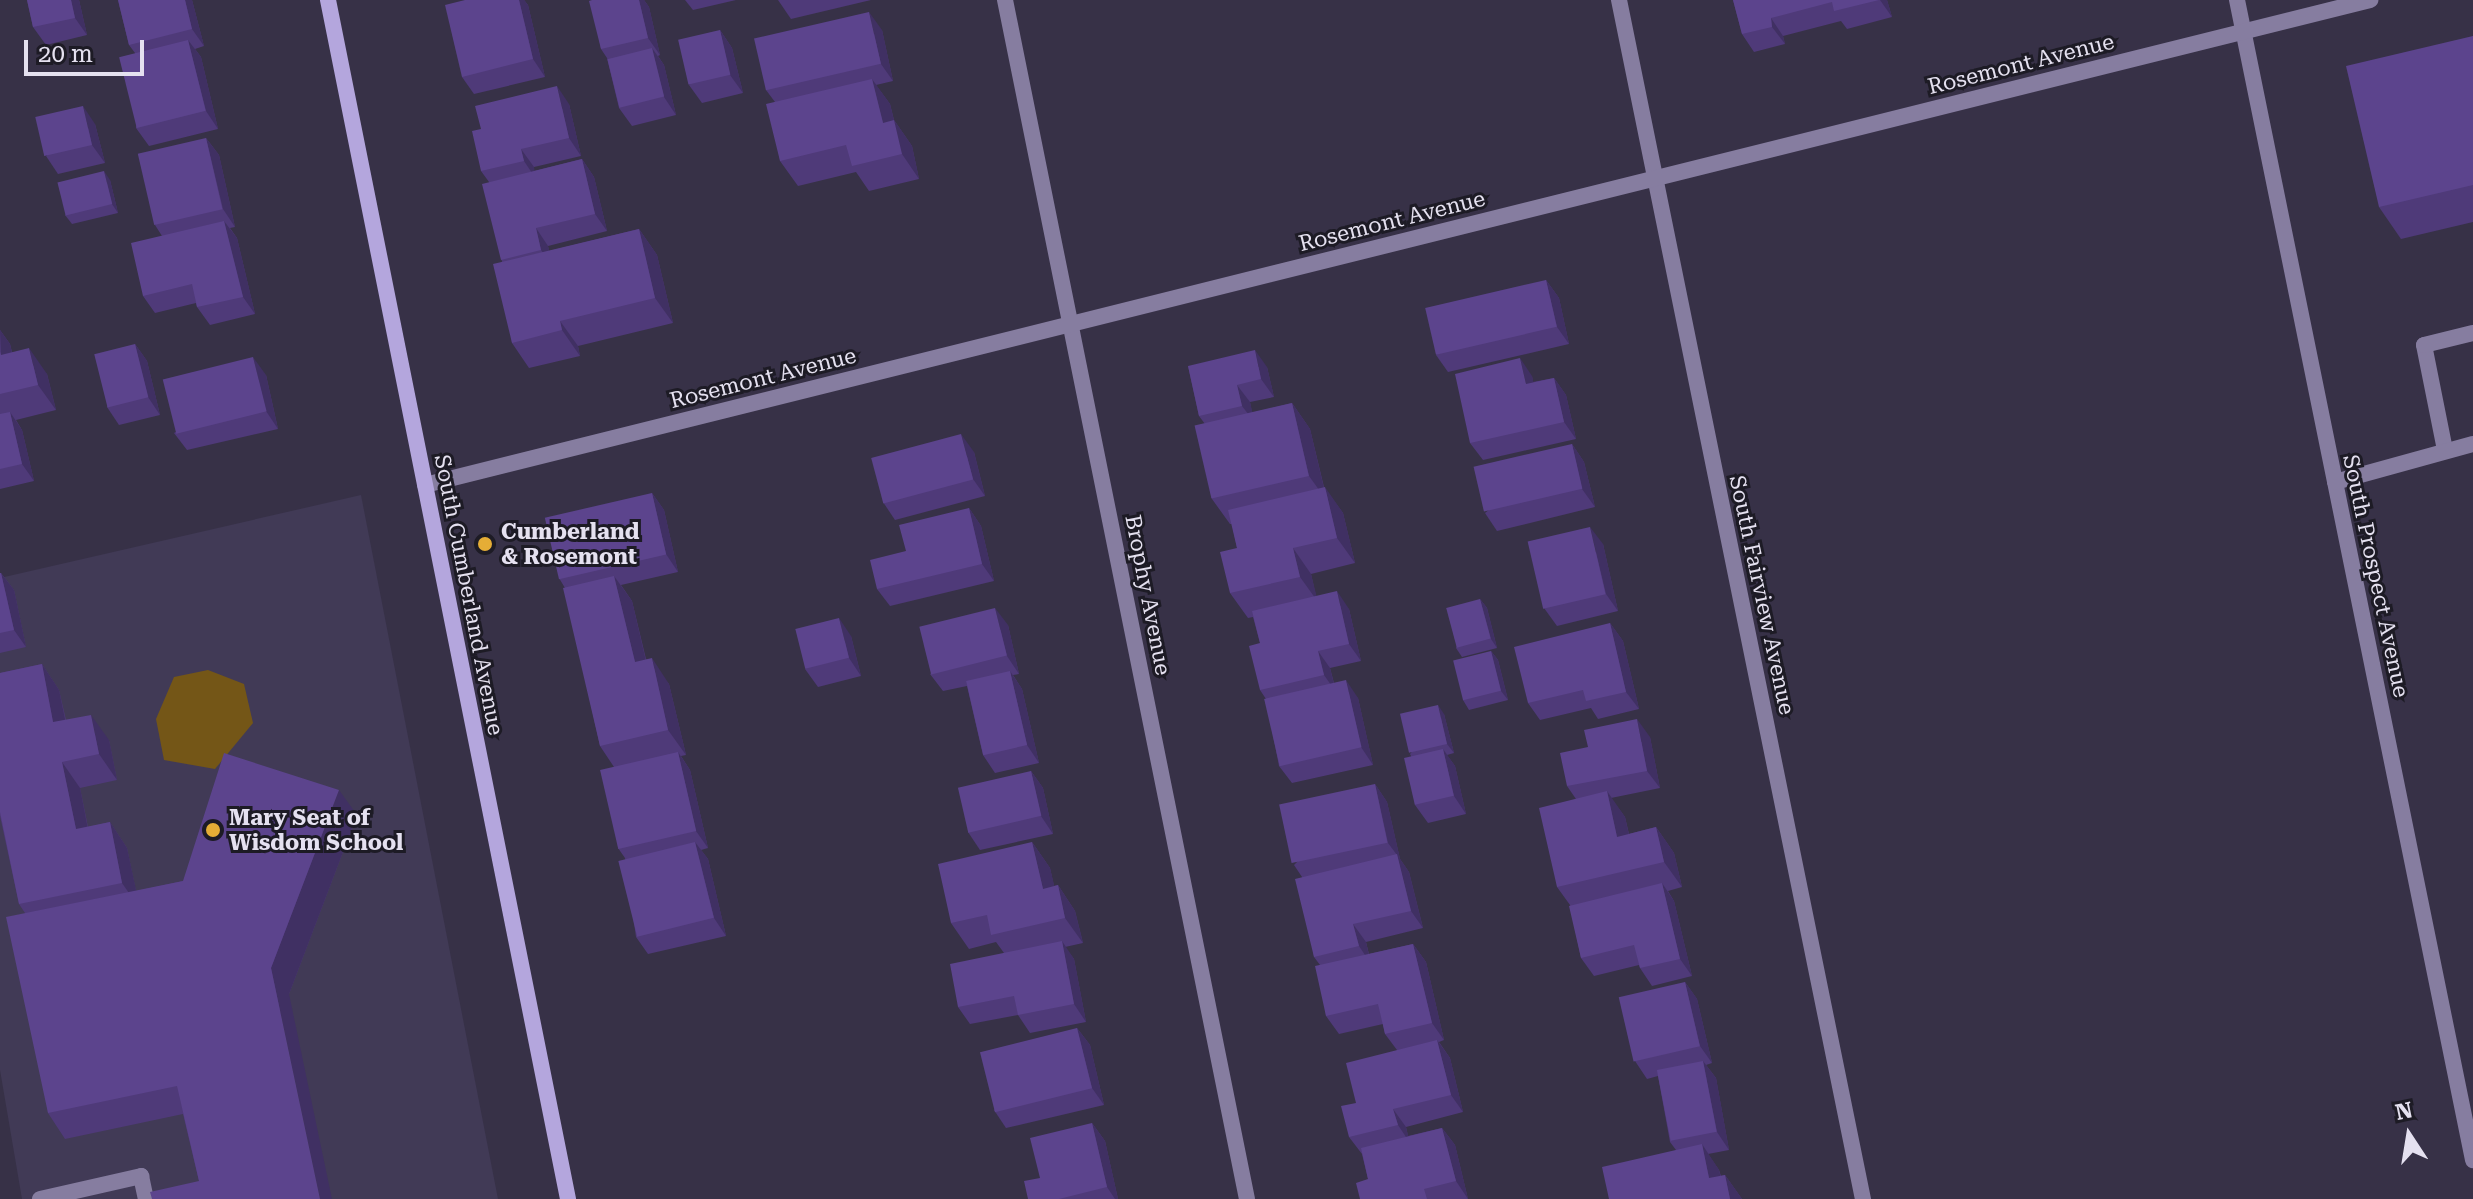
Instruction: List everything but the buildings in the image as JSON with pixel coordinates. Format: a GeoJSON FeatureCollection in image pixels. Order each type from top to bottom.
{"type":"FeatureCollection","features":[{"type":"Feature","properties":{"kind":"street","name":"South Cumberland Avenue"},"geometry":{"type":"LineString","coordinates":[[328,0],[568,1199]]}},
{"type":"Feature","properties":{"kind":"street","name":"Brophy Avenue"},"geometry":{"type":"LineString","coordinates":[[1005,0],[1247,1199]]}},
{"type":"Feature","properties":{"kind":"street","name":"South Fairview Avenue"},"geometry":{"type":"LineString","coordinates":[[1619,0],[1863,1199]]}},
{"type":"Feature","properties":{"kind":"street","name":"South Prospect Avenue"},"geometry":{"type":"LineString","coordinates":[[2237,0],[2473,1160]]}},
{"type":"Feature","properties":{"kind":"street","name":"Rosemont Avenue"},"geometry":{"type":"LineString","coordinates":[[425,485],[2370,0]]}},
{"type":"Feature","properties":{"kind":"street"},"geometry":{"type":"LineString","coordinates":[[2445,450],[2424,345],[2473,333]]}},
{"type":"Feature","properties":{"kind":"street"},"geometry":{"type":"LineString","coordinates":[[2335,482],[2473,444]]}},
{"type":"Feature","properties":{"kind":"street"},"geometry":{"type":"LineString","coordinates":[[40,1199],[141,1176],[146,1199]]}},
{"type":"Feature","properties":{"kind":"shaded area","name":"Mary Seat of Wisdom School"},"geometry":{"type":"Polygon","coordinates":[[[361,495],[498,1199],[22,1199],[0,1070],[0,578],[361,495]]]}},
{"type":"Feature","properties":{"kind":"shaded area"},"geometry":{"type":"Polygon","coordinates":[[[208,670],[244,684],[253,723],[215,769],[164,760],[156,719],[174,677],[208,670]]]}},
{"type":"Feature","properties":{"kind":"place","name":"Cumberland & Rosemont"},"geometry":{"type":"Point","coordinates":[485,544]}},
{"type":"Feature","properties":{"kind":"place","name":"Mary Seat of Wisdom School"},"geometry":{"type":"Point","coordinates":[213,830]}}]}
